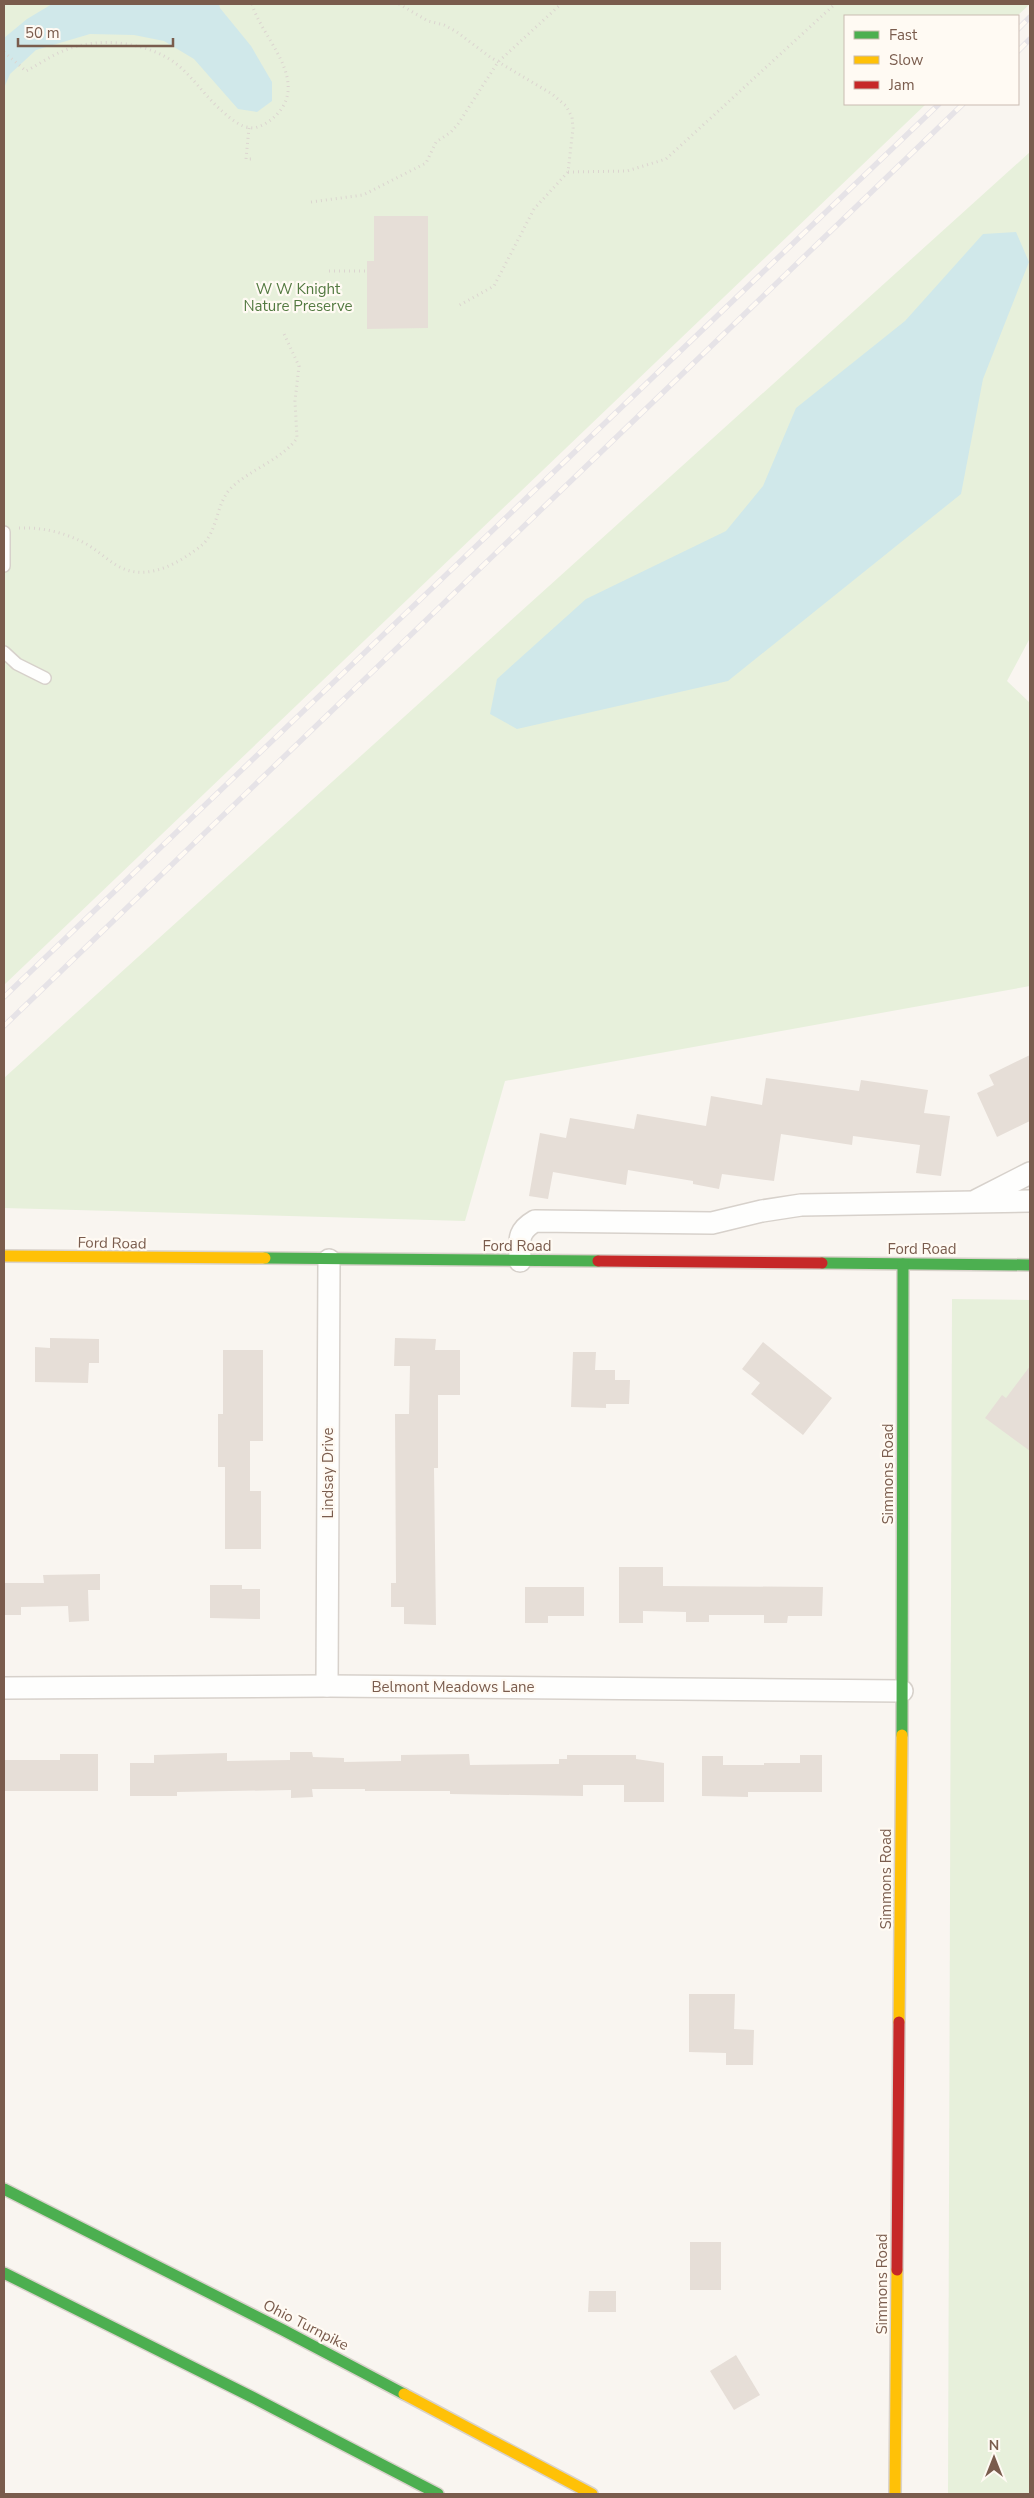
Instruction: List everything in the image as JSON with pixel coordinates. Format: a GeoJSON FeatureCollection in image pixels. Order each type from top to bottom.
{"type":"FeatureCollection","features":[{"type":"Feature","properties":{"kind":"main road","name":"Ford Road"},"geometry":{"type":"LineString","coordinates":[[4,1256],[1030,1265]]}},
{"type":"Feature","properties":{"kind":"main road","name":"Simmons Road"},"geometry":{"type":"LineString","coordinates":[[895,2494],[902,1691],[903,1264]]}},
{"type":"Feature","properties":{"kind":"main road","name":"Ohio Turnpike"},"geometry":{"type":"LineString","coordinates":[[4,2189],[292,2334],[592,2494]]}},
{"type":"Feature","properties":{"kind":"main road"},"geometry":{"type":"LineString","coordinates":[[4,2273],[252,2397],[438,2494]]}},
{"type":"Feature","properties":{"kind":"street"},"geometry":{"type":"LineString","coordinates":[[972,1202],[1030,1173]]}},
{"type":"Feature","properties":{"kind":"street"},"geometry":{"type":"LineString","coordinates":[[520,1261],[520,1237],[524,1228],[535,1221],[712,1223],[762,1211],[802,1205],[1030,1201]]}},
{"type":"Feature","properties":{"kind":"street","name":"Lindsay Drive"},"geometry":{"type":"LineString","coordinates":[[327,1686],[329,1260]]}},
{"type":"Feature","properties":{"kind":"street","name":"Belmont Meadows Lane"},"geometry":{"type":"LineString","coordinates":[[4,1688],[327,1686],[902,1691]]}},
{"type":"Feature","properties":{"kind":"lane"},"geometry":{"type":"LineString","coordinates":[[4,566],[8,530]]}},
{"type":"Feature","properties":{"kind":"lane"},"geometry":{"type":"LineString","coordinates":[[4,652],[17,664],[45,678]]}},
{"type":"Feature","properties":{"kind":"path"},"geometry":{"type":"LineString","coordinates":[[4,52],[20,68],[26,71],[63,50],[89,43],[120,44],[162,54],[179,67],[227,115],[249,128],[268,123],[278,113],[284,104],[289,86],[285,71],[252,4]]}},
{"type":"Feature","properties":{"kind":"path"},"geometry":{"type":"LineString","coordinates":[[399,4],[428,21],[444,25],[458,32],[498,62],[552,94],[566,106],[572,117],[573,128],[568,172],[534,209],[494,286],[458,306]]}},
{"type":"Feature","properties":{"kind":"path"},"geometry":{"type":"LineString","coordinates":[[311,202],[363,195],[426,163],[436,142],[451,132],[458,124],[498,62],[561,4]]}},
{"type":"Feature","properties":{"kind":"path"},"geometry":{"type":"LineString","coordinates":[[568,172],[627,171],[666,159],[835,4]]}},
{"type":"Feature","properties":{"kind":"path"},"geometry":{"type":"LineString","coordinates":[[249,128],[246,159],[252,159]]}},
{"type":"Feature","properties":{"kind":"path"},"geometry":{"type":"LineString","coordinates":[[328,271],[367,271]]}},
{"type":"Feature","properties":{"kind":"path"},"geometry":{"type":"LineString","coordinates":[[8,530],[50,530],[88,545],[123,569],[147,574],[169,565],[202,544],[208,538],[223,498],[230,489],[285,450],[297,438],[295,401],[299,366],[284,334]]}},
{"type":"Feature","properties":{"kind":"green space","name":"W W Knight Nature Preserve"},"geometry":{"type":"Polygon","coordinates":[[[4,4],[1030,4],[1018,15],[844,15],[844,105],[925,105],[4,985],[4,4]]]}},
{"type":"Feature","properties":{"kind":"green space"},"geometry":{"type":"Polygon","coordinates":[[[1030,152],[1030,638],[1007,681],[1030,703],[1030,986],[505,1081],[465,1221],[4,1208],[4,1078],[1030,152]]]}},
{"type":"Feature","properties":{"kind":"green space"},"geometry":{"type":"Polygon","coordinates":[[[952,1299],[1030,1300],[1030,2494],[948,2494],[952,1299]]]}},
{"type":"Feature","properties":{"kind":"water"},"geometry":{"type":"Polygon","coordinates":[[[52,4],[219,4],[220,8],[251,46],[272,82],[272,101],[257,112],[238,109],[194,59],[164,41],[134,35],[90,34],[36,50],[10,74],[4,88],[4,38],[27,19],[52,4]]]}},
{"type":"Feature","properties":{"kind":"water"},"geometry":{"type":"Polygon","coordinates":[[[1016,232],[1029,262],[983,379],[961,494],[728,681],[517,729],[490,714],[497,679],[586,599],[726,531],[763,486],[796,408],[905,321],[983,234],[1016,232]]]}},
{"type":"Feature","properties":{"kind":"building"},"geometry":{"type":"Polygon","coordinates":[[[374,216],[428,216],[428,328],[367,329],[367,261],[374,261],[374,216]]]}},
{"type":"Feature","properties":{"kind":"building"},"geometry":{"type":"Polygon","coordinates":[[[1030,1055],[1030,1121],[997,1137],[977,1093],[994,1085],[989,1075],[1030,1055]]]}},
{"type":"Feature","properties":{"kind":"building"},"geometry":{"type":"Polygon","coordinates":[[[766,1078],[859,1091],[861,1080],[928,1090],[924,1113],[950,1116],[941,1176],[916,1173],[920,1145],[853,1136],[852,1145],[781,1134],[774,1181],[722,1174],[719,1189],[693,1184],[693,1181],[628,1170],[626,1185],[553,1172],[548,1199],[529,1196],[540,1133],[566,1138],[570,1118],[634,1129],[637,1114],[706,1126],[711,1096],[762,1105],[766,1078]]]}},
{"type":"Feature","properties":{"kind":"building"},"geometry":{"type":"Polygon","coordinates":[[[50,1338],[99,1339],[99,1363],[89,1363],[88,1383],[35,1382],[35,1347],[50,1348],[50,1338]]]}},
{"type":"Feature","properties":{"kind":"building"},"geometry":{"type":"Polygon","coordinates":[[[395,1338],[436,1339],[435,1350],[460,1350],[460,1395],[438,1395],[438,1468],[434,1468],[436,1625],[404,1624],[404,1607],[391,1607],[391,1583],[396,1583],[395,1414],[409,1414],[410,1366],[394,1366],[395,1338]]]}},
{"type":"Feature","properties":{"kind":"building"},"geometry":{"type":"Polygon","coordinates":[[[763,1342],[832,1398],[803,1435],[751,1394],[760,1383],[742,1369],[763,1342]]]}},
{"type":"Feature","properties":{"kind":"building"},"geometry":{"type":"Polygon","coordinates":[[[223,1350],[263,1350],[263,1441],[250,1441],[250,1491],[261,1491],[261,1549],[225,1549],[225,1467],[218,1467],[218,1414],[223,1414],[223,1350]]]}},
{"type":"Feature","properties":{"kind":"building"},"geometry":{"type":"Polygon","coordinates":[[[573,1352],[596,1352],[595,1370],[615,1370],[615,1380],[630,1380],[629,1404],[606,1404],[606,1408],[571,1407],[573,1352]]]}},
{"type":"Feature","properties":{"kind":"building"},"geometry":{"type":"Polygon","coordinates":[[[1030,1366],[1030,1451],[985,1418],[1002,1395],[1006,1398],[1030,1366]]]}},
{"type":"Feature","properties":{"kind":"building"},"geometry":{"type":"Polygon","coordinates":[[[619,1567],[663,1567],[663,1586],[823,1587],[822,1616],[788,1616],[787,1623],[764,1623],[764,1615],[709,1615],[709,1622],[686,1622],[686,1612],[643,1611],[643,1623],[619,1623],[619,1567]]]}},
{"type":"Feature","properties":{"kind":"building"},"geometry":{"type":"Polygon","coordinates":[[[100,1574],[100,1590],[88,1590],[89,1621],[69,1622],[68,1606],[21,1607],[21,1615],[4,1615],[4,1583],[44,1583],[43,1575],[100,1574]]]}},
{"type":"Feature","properties":{"kind":"building"},"geometry":{"type":"Polygon","coordinates":[[[210,1585],[242,1585],[242,1589],[260,1589],[260,1619],[210,1618],[210,1585]]]}},
{"type":"Feature","properties":{"kind":"building"},"geometry":{"type":"Polygon","coordinates":[[[525,1587],[584,1587],[584,1616],[548,1616],[548,1623],[525,1623],[525,1587]]]}},
{"type":"Feature","properties":{"kind":"building"},"geometry":{"type":"Polygon","coordinates":[[[290,1752],[312,1752],[313,1757],[344,1758],[344,1762],[401,1761],[401,1755],[469,1754],[470,1765],[559,1764],[559,1759],[567,1759],[567,1755],[636,1755],[636,1759],[664,1763],[664,1802],[624,1802],[624,1785],[583,1785],[583,1796],[450,1794],[450,1791],[312,1789],[313,1797],[291,1798],[291,1790],[177,1792],[177,1796],[130,1796],[130,1763],[154,1763],[154,1755],[227,1753],[227,1761],[290,1760],[290,1752]]]}},
{"type":"Feature","properties":{"kind":"building"},"geometry":{"type":"Polygon","coordinates":[[[60,1754],[98,1754],[98,1791],[4,1791],[4,1760],[60,1760],[60,1754]]]}},
{"type":"Feature","properties":{"kind":"building"},"geometry":{"type":"Polygon","coordinates":[[[800,1755],[822,1755],[822,1792],[748,1792],[748,1797],[702,1796],[702,1756],[723,1756],[723,1765],[764,1765],[764,1763],[800,1763],[800,1755]]]}},
{"type":"Feature","properties":{"kind":"building"},"geometry":{"type":"Polygon","coordinates":[[[689,1994],[735,1994],[734,2029],[754,2030],[753,2065],[726,2065],[726,2053],[689,2052],[689,1994]]]}},
{"type":"Feature","properties":{"kind":"building"},"geometry":{"type":"Polygon","coordinates":[[[690,2242],[721,2242],[721,2290],[690,2290],[690,2242]]]}},
{"type":"Feature","properties":{"kind":"building"},"geometry":{"type":"Polygon","coordinates":[[[589,2291],[616,2291],[616,2312],[588,2312],[589,2291]]]}},
{"type":"Feature","properties":{"kind":"building"},"geometry":{"type":"Polygon","coordinates":[[[736,2355],[760,2395],[734,2410],[710,2371],[736,2355]]]}},
{"type":"Feature","properties":{"kind":"railway"},"geometry":{"type":"LineString","coordinates":[[1019,28],[1030,17]]}},
{"type":"Feature","properties":{"kind":"railway"},"geometry":{"type":"LineString","coordinates":[[1019,50],[1030,39]]}},
{"type":"Feature","properties":{"kind":"railway"},"geometry":{"type":"LineString","coordinates":[[4,997],[938,105]]}},
{"type":"Feature","properties":{"kind":"railway"},"geometry":{"type":"LineString","coordinates":[[4,1026],[962,105]]}},
{"type":"Feature","properties":{"kind":"traffic: fast"},"geometry":{"type":"LineString","coordinates":[[265,1258],[598,1261]]}},
{"type":"Feature","properties":{"kind":"traffic: fast"},"geometry":{"type":"LineString","coordinates":[[822,1263],[1030,1265]]}},
{"type":"Feature","properties":{"kind":"traffic: fast"},"geometry":{"type":"LineString","coordinates":[[902,1735],[903,1264]]}},
{"type":"Feature","properties":{"kind":"traffic: fast"},"geometry":{"type":"LineString","coordinates":[[4,2189],[283,2330],[404,2394]]}},
{"type":"Feature","properties":{"kind":"traffic: fast"},"geometry":{"type":"LineString","coordinates":[[4,2273],[252,2397],[438,2494]]}},
{"type":"Feature","properties":{"kind":"traffic: slow"},"geometry":{"type":"LineString","coordinates":[[4,1256],[265,1258]]}},
{"type":"Feature","properties":{"kind":"traffic: slow"},"geometry":{"type":"LineString","coordinates":[[899,2022],[902,1735]]}},
{"type":"Feature","properties":{"kind":"traffic: slow"},"geometry":{"type":"LineString","coordinates":[[895,2494],[897,2270]]}},
{"type":"Feature","properties":{"kind":"traffic: slow"},"geometry":{"type":"LineString","coordinates":[[404,2394],[592,2494]]}},
{"type":"Feature","properties":{"kind":"traffic: jam"},"geometry":{"type":"LineString","coordinates":[[598,1261],[822,1263]]}},
{"type":"Feature","properties":{"kind":"traffic: jam"},"geometry":{"type":"LineString","coordinates":[[897,2270],[899,2022]]}}]}
